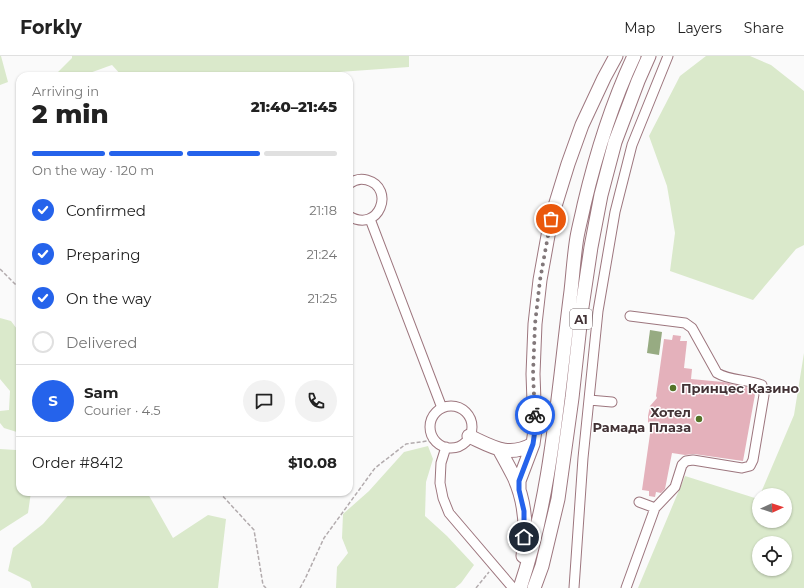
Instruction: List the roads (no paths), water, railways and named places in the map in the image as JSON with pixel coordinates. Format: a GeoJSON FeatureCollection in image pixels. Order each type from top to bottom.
{"type":"FeatureCollection","features":[{"type":"Feature","properties":{"kind":"highway"},"geometry":{"type":"LineString","coordinates":[[519,490],[519,481],[533,444],[535,430],[533,374],[535,324],[540,280],[551,219],[568,164],[582,126],[616,56]]}},
{"type":"Feature","properties":{"kind":"highway","name":"A1"},"geometry":{"type":"LineString","coordinates":[[520,588],[540,515],[548,470],[577,237],[590,178],[609,116],[627,69],[634,56]]}},
{"type":"Feature","properties":{"kind":"highway","name":"A1"},"geometry":{"type":"LineString","coordinates":[[534,588],[545,553],[558,499],[572,398],[582,307],[601,195],[615,142],[649,56]]}},
{"type":"Feature","properties":{"kind":"highway"},"geometry":{"type":"LineString","coordinates":[[469,436],[498,449],[508,451],[519,450],[533,444]]}},
{"type":"Feature","properties":{"kind":"highway"},"geometry":{"type":"LineString","coordinates":[[498,449],[514,476],[524,511],[524,547],[521,570],[514,588]]}},
{"type":"Feature","properties":{"kind":"street"},"geometry":{"type":"LineString","coordinates":[[574,588],[583,458],[598,311],[615,212],[632,145],[668,56]]}},
{"type":"Feature","properties":{"kind":"street"},"geometry":{"type":"LineString","coordinates":[[353,181],[359,179],[372,182],[377,186],[382,198],[380,210],[370,219],[363,221],[353,218]]}},
{"type":"Feature","properties":{"kind":"street"},"geometry":{"type":"LineString","coordinates":[[370,219],[442,408]]}},
{"type":"Feature","properties":{"kind":"street"},"geometry":{"type":"LineString","coordinates":[[626,588],[655,508],[675,486],[682,465],[686,461],[693,460],[742,468],[750,466],[753,460],[764,394],[762,386],[755,382],[723,376],[717,373],[692,328],[685,323],[630,316]]}},
{"type":"Feature","properties":{"kind":"street"},"geometry":{"type":"LineString","coordinates":[[589,400],[612,402]]}},
{"type":"Feature","properties":{"kind":"street"},"geometry":{"type":"LineString","coordinates":[[454,406],[460,408],[466,412],[471,424],[469,436],[460,446],[453,448],[440,445],[434,440],[431,434],[430,422],[437,411],[442,408],[454,406]]}},
{"type":"Feature","properties":{"kind":"street"},"geometry":{"type":"LineString","coordinates":[[446,447],[441,462],[440,483],[443,498],[450,513],[514,588]]}},
{"type":"Feature","properties":{"kind":"street"},"geometry":{"type":"LineString","coordinates":[[639,502],[655,508]]}},
{"type":"Feature","properties":{"kind":"place","name":"Принцес Казино"},"geometry":{"type":"Point","coordinates":[673,388]}},
{"type":"Feature","properties":{"kind":"place","name":"Хотел Рамада Плаза"},"geometry":{"type":"Point","coordinates":[699,419]}}]}
